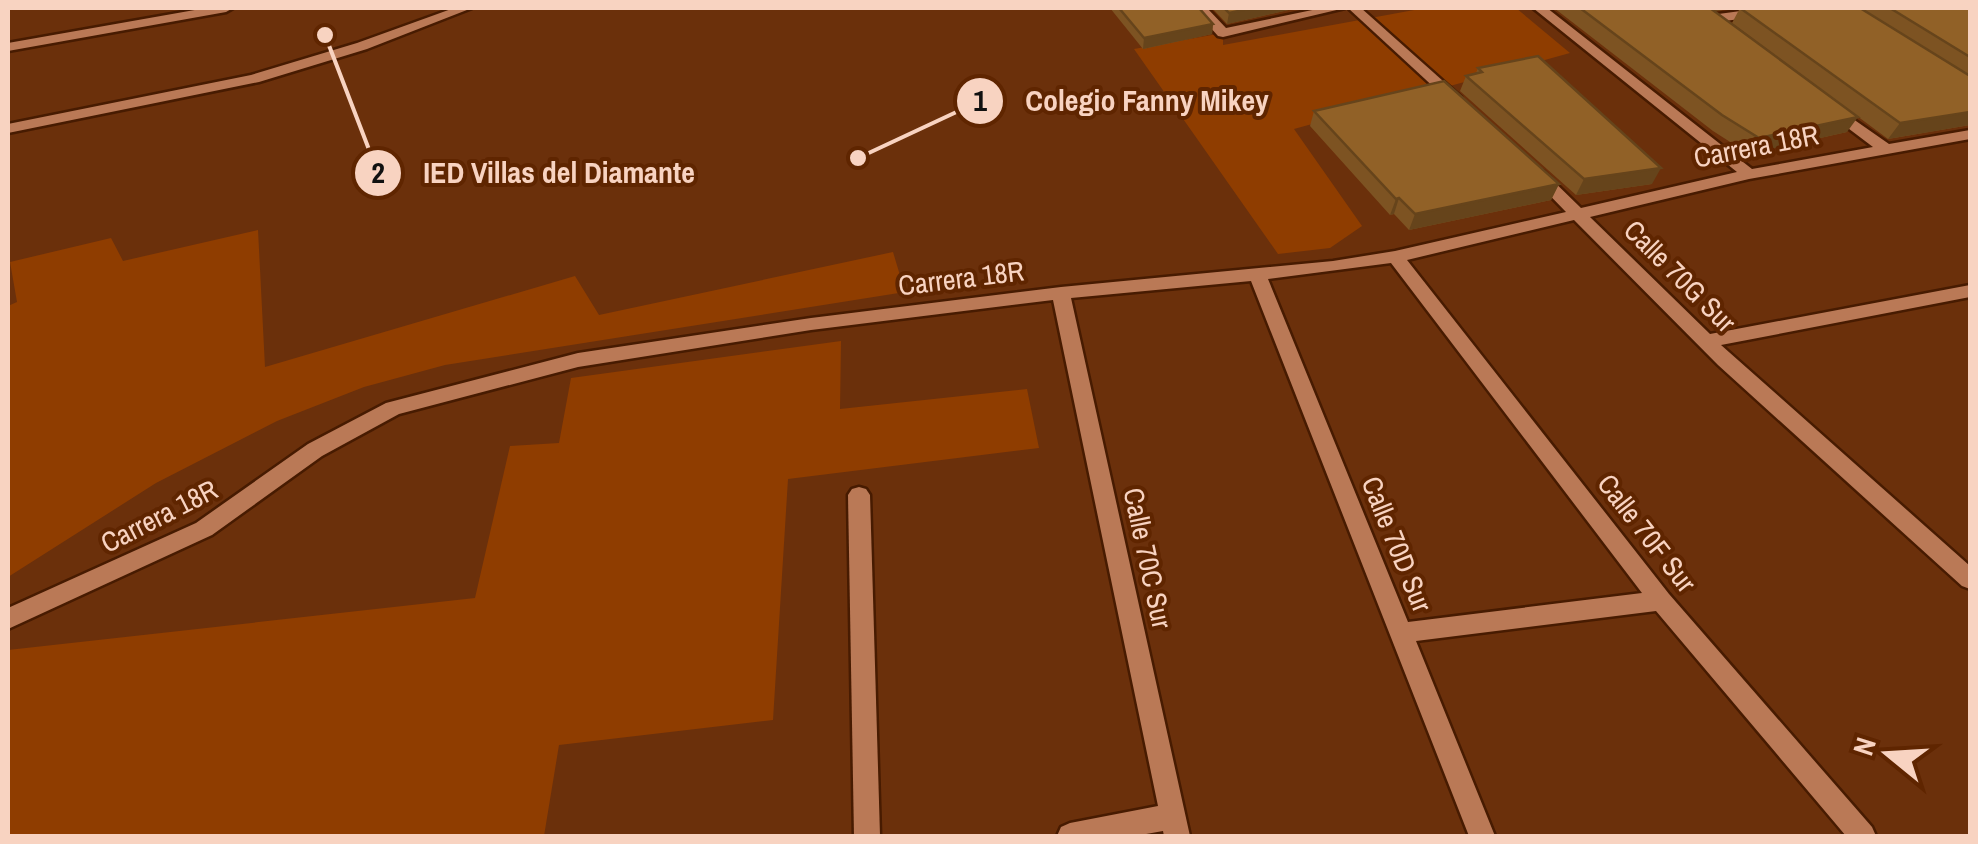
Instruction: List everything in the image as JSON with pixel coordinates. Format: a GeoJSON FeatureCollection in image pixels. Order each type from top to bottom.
{"type":"FeatureCollection","features":[{"type":"Feature","properties":{"kind":"street"},"geometry":{"type":"LineString","coordinates":[[8,47],[226,8]]}},
{"type":"Feature","properties":{"kind":"street"},"geometry":{"type":"LineString","coordinates":[[8,129],[254,79],[362,46],[465,8]]}},
{"type":"Feature","properties":{"kind":"street"},"geometry":{"type":"LineString","coordinates":[[1200,8],[1223,33],[1338,8]]}},
{"type":"Feature","properties":{"kind":"street"},"geometry":{"type":"LineString","coordinates":[[1354,8],[1466,110]]}},
{"type":"Feature","properties":{"kind":"street"},"geometry":{"type":"LineString","coordinates":[[1539,8],[1748,174]]}},
{"type":"Feature","properties":{"kind":"street"},"geometry":{"type":"LineString","coordinates":[[1695,8],[1726,31]]}},
{"type":"Feature","properties":{"kind":"street"},"geometry":{"type":"LineString","coordinates":[[1710,19],[1788,8]]}},
{"type":"Feature","properties":{"kind":"street"},"geometry":{"type":"LineString","coordinates":[[1823,102],[1887,150]]}},
{"type":"Feature","properties":{"kind":"street","name":"Carrera 18R"},"geometry":{"type":"LineString","coordinates":[[8,620],[204,530],[315,450],[394,408],[578,360],[811,324],[1395,257],[1748,174],[1970,134]]}},
{"type":"Feature","properties":{"kind":"street","name":"Calle 70G Sur"},"geometry":{"type":"LineString","coordinates":[[1522,160],[1578,211],[1706,342],[1970,578]]}},
{"type":"Feature","properties":{"kind":"street","name":"Calle 70F Sur"},"geometry":{"type":"LineString","coordinates":[[1395,257],[1660,601],[1864,836]]}},
{"type":"Feature","properties":{"kind":"street","name":"Calle 70D Sur"},"geometry":{"type":"LineString","coordinates":[[1257,274],[1482,836]]}},
{"type":"Feature","properties":{"kind":"street"},"geometry":{"type":"LineString","coordinates":[[1706,342],[1970,291]]}},
{"type":"Feature","properties":{"kind":"street","name":"Calle 70C Sur"},"geometry":{"type":"LineString","coordinates":[[1061,293],[1175,826]]}},
{"type":"Feature","properties":{"kind":"street"},"geometry":{"type":"LineString","coordinates":[[859,496],[867,836]]}},
{"type":"Feature","properties":{"kind":"street"},"geometry":{"type":"LineString","coordinates":[[1401,634],[1660,601]]}},
{"type":"Feature","properties":{"kind":"street"},"geometry":{"type":"LineString","coordinates":[[1070,836],[1175,826]]}},
{"type":"Feature","properties":{"kind":"shaded area"},"geometry":{"type":"Polygon","coordinates":[[[1425,8],[1516,8],[1570,53],[1294,129],[1362,226],[1330,248],[1278,254],[1134,49],[1223,33],[1223,45],[1425,8]]]}},
{"type":"Feature","properties":{"kind":"shaded area"},"geometry":{"type":"Polygon","coordinates":[[[258,230],[265,367],[575,276],[599,315],[893,252],[905,292],[445,365],[364,387],[277,421],[156,483],[8,577],[8,306],[17,302],[10,262],[111,238],[123,261],[258,230]]]}},
{"type":"Feature","properties":{"kind":"shaded area"},"geometry":{"type":"Polygon","coordinates":[[[841,341],[840,409],[1027,389],[1039,448],[788,479],[773,720],[559,745],[544,836],[8,836],[8,650],[475,598],[510,446],[559,443],[571,378],[841,341]]]}},
{"type":"Feature","properties":{"kind":"building"},"geometry":{"type":"Polygon","coordinates":[[[1119,8],[1199,8],[1213,24],[1144,38],[1119,8]]]}},
{"type":"Feature","properties":{"kind":"building"},"geometry":{"type":"Polygon","coordinates":[[[1224,8],[1253,8],[1229,13],[1224,8]]]}},
{"type":"Feature","properties":{"kind":"building"},"geometry":{"type":"Polygon","coordinates":[[[1580,8],[1710,8],[1858,117],[1759,138],[1722,115],[1580,8]]]}},
{"type":"Feature","properties":{"kind":"building"},"geometry":{"type":"Polygon","coordinates":[[[1740,8],[1860,8],[1970,76],[1970,112],[1900,123],[1740,8]]]}},
{"type":"Feature","properties":{"kind":"building"},"geometry":{"type":"Polygon","coordinates":[[[1890,8],[1970,8],[1970,57],[1890,8]]]}},
{"type":"Feature","properties":{"kind":"building"},"geometry":{"type":"Polygon","coordinates":[[[1538,56],[1661,168],[1584,179],[1466,76],[1482,72],[1478,68],[1538,56]]]}},
{"type":"Feature","properties":{"kind":"building"},"geometry":{"type":"Polygon","coordinates":[[[1444,81],[1559,184],[1415,214],[1396,199],[1314,111],[1444,81]]]}},
{"type":"Feature","properties":{"kind":"place","name":"IED Villas del Diamante"},"geometry":{"type":"Point","coordinates":[325,35]}},
{"type":"Feature","properties":{"kind":"place","name":"Colegio Fanny Mikey"},"geometry":{"type":"Point","coordinates":[858,158]}}]}
